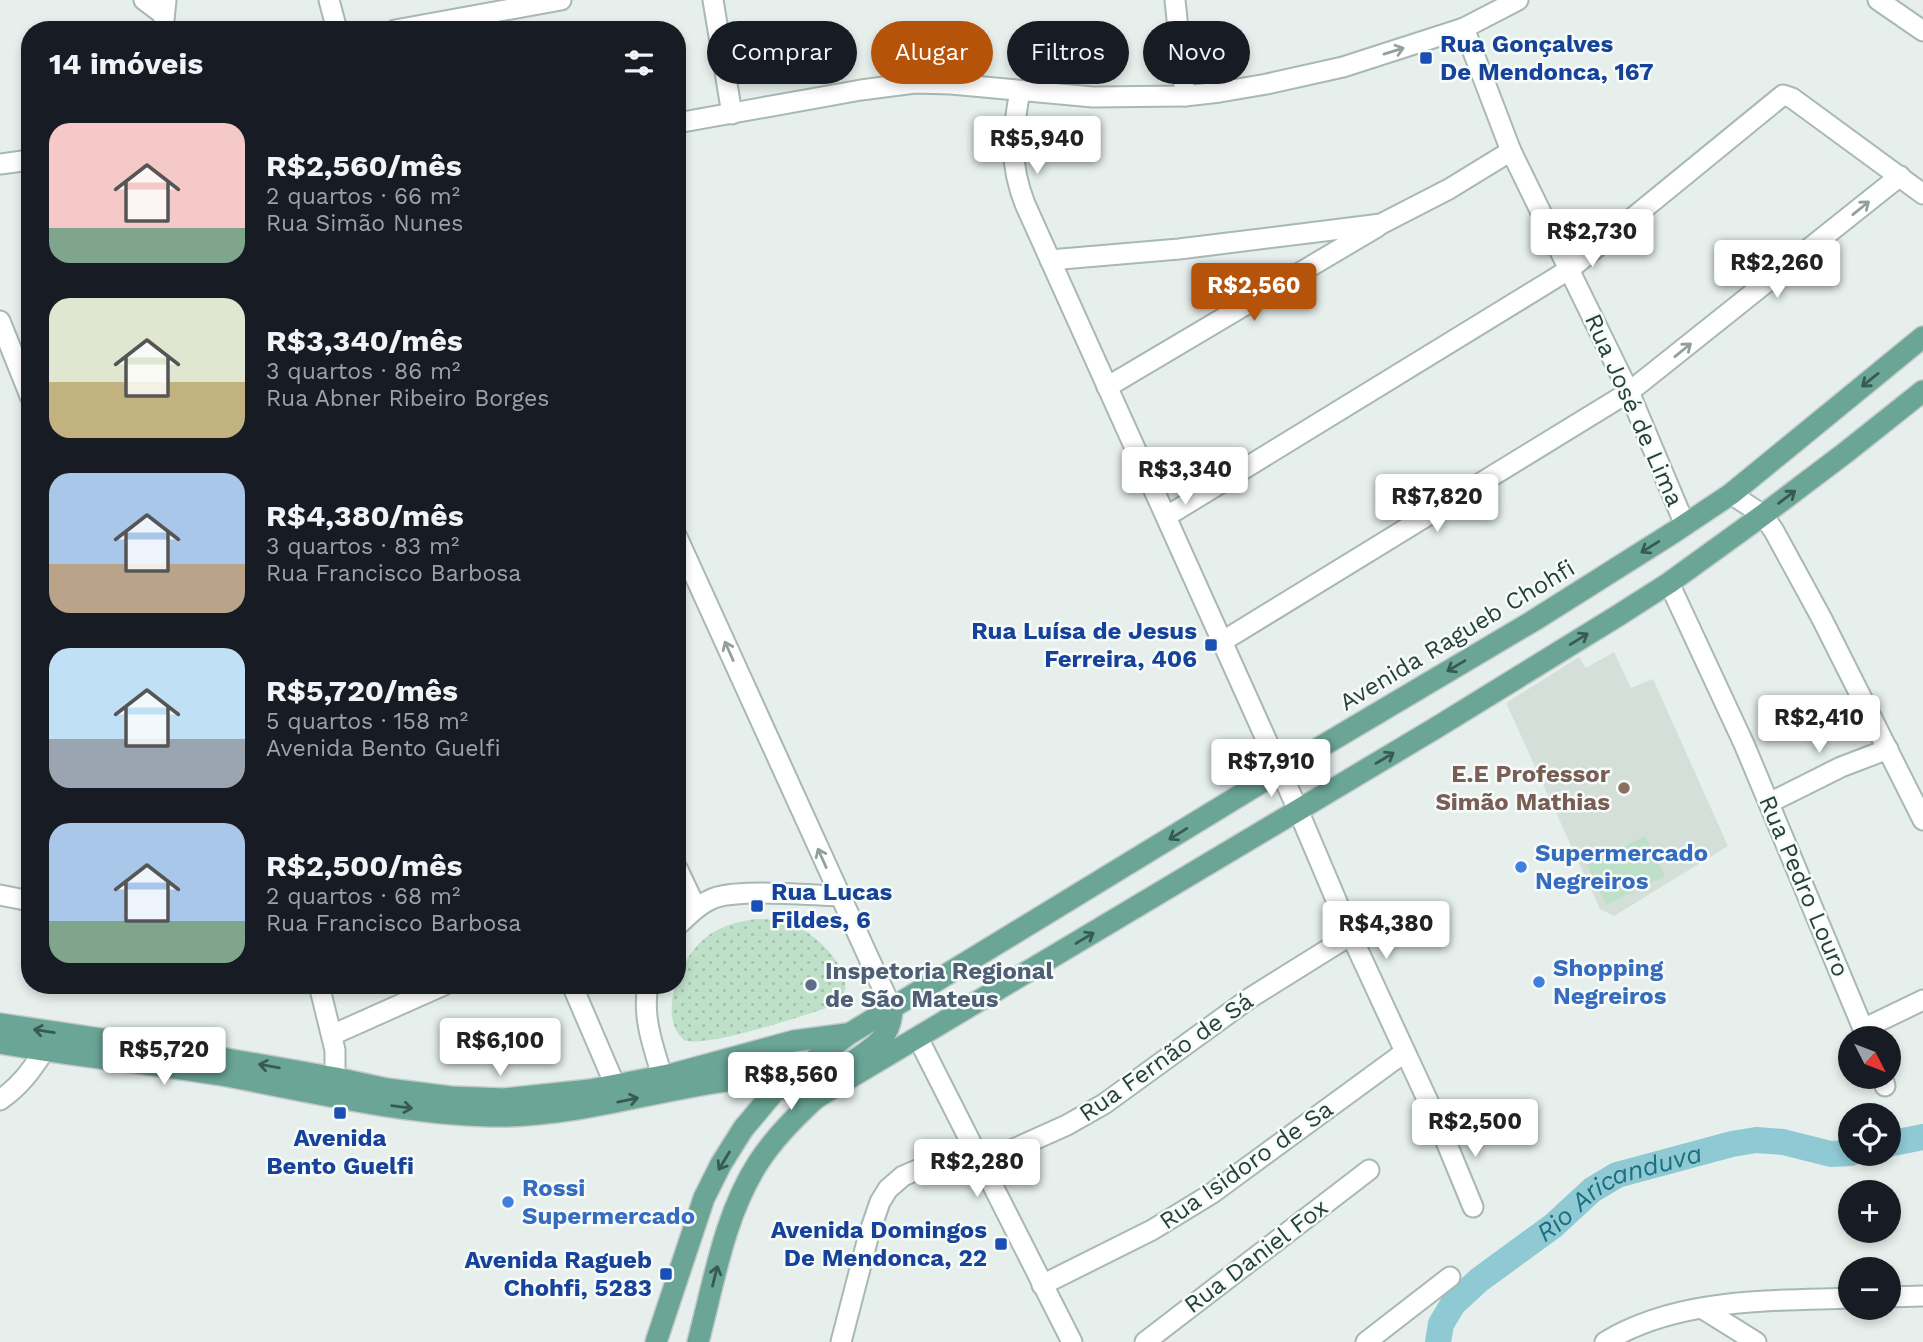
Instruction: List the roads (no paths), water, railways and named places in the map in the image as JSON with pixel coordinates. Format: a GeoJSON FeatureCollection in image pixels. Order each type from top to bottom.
{"type":"FeatureCollection","features":[{"type":"Feature","properties":{"kind":"main road","name":"Avenida Ragueb Chohfi"},"geometry":{"type":"LineString","coordinates":[[660,1339],[704,1198],[743,1129],[779,1086],[849,1034],[1280,771],[1533,621],[1685,525],[1731,494],[1923,337]]}},
{"type":"Feature","properties":{"kind":"main road"},"geometry":{"type":"LineString","coordinates":[[0,1024],[335,1086],[450,1114],[505,1116],[576,1109],[664,1074],[740,1079],[819,1096],[1298,810],[1669,583],[1763,515],[1923,391]]}},
{"type":"Feature","properties":{"kind":"main road"},"geometry":{"type":"LineString","coordinates":[[698,1342],[727,1228],[757,1164],[835,1075],[882,1040],[892,1022],[892,1009]]}},
{"type":"Feature","properties":{"kind":"main road"},"geometry":{"type":"LineString","coordinates":[[0,1043],[176,1068],[335,1086],[387,1088],[451,1097],[505,1099],[615,1085],[794,1041],[849,1034]]}},
{"type":"Feature","properties":{"kind":"street"},"geometry":{"type":"LineString","coordinates":[[144,0],[164,15]]}},
{"type":"Feature","properties":{"kind":"street"},"geometry":{"type":"LineString","coordinates":[[329,0],[335,21]]}},
{"type":"Feature","properties":{"kind":"street"},"geometry":{"type":"LineString","coordinates":[[445,21],[561,0]]}},
{"type":"Feature","properties":{"kind":"street"},"geometry":{"type":"LineString","coordinates":[[713,0],[732,114]]}},
{"type":"Feature","properties":{"kind":"street"},"geometry":{"type":"LineString","coordinates":[[1175,0],[1185,96]]}},
{"type":"Feature","properties":{"kind":"street"},"geometry":{"type":"LineString","coordinates":[[686,122],[915,83],[1093,97],[1185,96],[1312,75],[1464,28],[1518,0]]}},
{"type":"Feature","properties":{"kind":"street"},"geometry":{"type":"LineString","coordinates":[[1878,0],[1923,32]]}},
{"type":"Feature","properties":{"kind":"street","name":"Rua José de Lima"},"geometry":{"type":"LineString","coordinates":[[1464,28],[1511,151],[1629,392],[1685,525]]}},
{"type":"Feature","properties":{"kind":"street"},"geometry":{"type":"LineString","coordinates":[[1020,91],[1013,130],[1014,170],[1022,196],[1223,641],[1351,935],[1440,1127],[1473,1207]]}},
{"type":"Feature","properties":{"kind":"street"},"geometry":{"type":"LineString","coordinates":[[1167,516],[1570,269],[1783,95],[1923,194]]}},
{"type":"Feature","properties":{"kind":"street"},"geometry":{"type":"LineString","coordinates":[[1107,387],[1381,224],[1449,189],[1511,151]]}},
{"type":"Feature","properties":{"kind":"street"},"geometry":{"type":"LineString","coordinates":[[0,164],[21,161]]}},
{"type":"Feature","properties":{"kind":"street"},"geometry":{"type":"LineString","coordinates":[[1223,641],[1629,392],[1900,176]]}},
{"type":"Feature","properties":{"kind":"street"},"geometry":{"type":"LineString","coordinates":[[1050,260],[1179,249],[1381,224]]}},
{"type":"Feature","properties":{"kind":"street"},"geometry":{"type":"LineString","coordinates":[[0,321],[21,374]]}},
{"type":"Feature","properties":{"kind":"street"},"geometry":{"type":"LineString","coordinates":[[1731,494],[1763,515],[1822,618],[1923,820]]}},
{"type":"Feature","properties":{"kind":"street"},"geometry":{"type":"LineString","coordinates":[[686,557],[892,1009]]}},
{"type":"Feature","properties":{"kind":"street","name":"Rua Pedro Louro"},"geometry":{"type":"LineString","coordinates":[[1669,583],[1769,803],[1862,1026]]}},
{"type":"Feature","properties":{"kind":"street"},"geometry":{"type":"LineString","coordinates":[[1769,803],[1841,767],[1888,749]]}},
{"type":"Feature","properties":{"kind":"street"},"geometry":{"type":"LineString","coordinates":[[686,887],[696,908]]}},
{"type":"Feature","properties":{"kind":"street"},"geometry":{"type":"LineString","coordinates":[[0,895],[21,899]]}},
{"type":"Feature","properties":{"kind":"street"},"geometry":{"type":"LineString","coordinates":[[686,917],[696,908],[717,897],[839,896]]}},
{"type":"Feature","properties":{"kind":"street","name":"Rua Fernão de Sá"},"geometry":{"type":"LineString","coordinates":[[841,1342],[880,1202],[888,1189],[903,1176],[919,1167],[951,1159],[998,1156],[1046,1135],[1104,1104],[1250,998],[1351,935]]}},
{"type":"Feature","properties":{"kind":"street"},"geometry":{"type":"LineString","coordinates":[[321,994],[332,1035],[335,1086]]}},
{"type":"Feature","properties":{"kind":"street"},"geometry":{"type":"LineString","coordinates":[[332,1035],[424,994]]}},
{"type":"Feature","properties":{"kind":"street"},"geometry":{"type":"LineString","coordinates":[[576,994],[615,1085]]}},
{"type":"Feature","properties":{"kind":"street"},"geometry":{"type":"LineString","coordinates":[[646,994],[649,1032],[664,1074]]}},
{"type":"Feature","properties":{"kind":"street"},"geometry":{"type":"LineString","coordinates":[[1877,1026],[1923,1000]]}},
{"type":"Feature","properties":{"kind":"street"},"geometry":{"type":"LineString","coordinates":[[918,1038],[1072,1342]]}},
{"type":"Feature","properties":{"kind":"street"},"geometry":{"type":"LineString","coordinates":[[0,1100],[28,1076],[44,1051]]}},
{"type":"Feature","properties":{"kind":"street","name":"Rua Isidoro de Sa"},"geometry":{"type":"LineString","coordinates":[[1042,1285],[1152,1230],[1211,1194],[1405,1052]]}},
{"type":"Feature","properties":{"kind":"street","name":"Rua Daniel Fox"},"geometry":{"type":"LineString","coordinates":[[1145,1342],[1369,1170]]}},
{"type":"Feature","properties":{"kind":"street"},"geometry":{"type":"LineString","coordinates":[[1366,1342],[1450,1277]]}},
{"type":"Feature","properties":{"kind":"street"},"geometry":{"type":"LineString","coordinates":[[1901,1297],[1923,1296]]}},
{"type":"Feature","properties":{"kind":"street"},"geometry":{"type":"LineString","coordinates":[[1605,1342],[1618,1334],[1679,1311],[1768,1301],[1838,1298]]}},
{"type":"Feature","properties":{"kind":"street"},"geometry":{"type":"LineString","coordinates":[[1703,1309],[1756,1342]]}},
{"type":"Feature","properties":{"kind":"waterway","name":"Rio Aricanduva"},"geometry":{"type":"LineString","coordinates":[[1901,1141],[1923,1137]]}},
{"type":"Feature","properties":{"kind":"waterway","name":"Rio Aricanduva"},"geometry":{"type":"LineString","coordinates":[[1438,1342],[1441,1324],[1453,1304],[1479,1280],[1553,1226],[1592,1190],[1617,1175],[1756,1140],[1783,1142],[1838,1154]]}},
{"type":"Feature","properties":{"kind":"place","name":"Rua Gonçalves De Mendonca, 167"},"geometry":{"type":"Point","coordinates":[1426,58]}},
{"type":"Feature","properties":{"kind":"place","name":"Rua Luísa de Jesus Ferreira, 406"},"geometry":{"type":"Point","coordinates":[1211,645]}},
{"type":"Feature","properties":{"kind":"place","name":"E.E Professor Simão Mathias"},"geometry":{"type":"Point","coordinates":[1624,788]}},
{"type":"Feature","properties":{"kind":"place","name":"Supermercado Negreiros"},"geometry":{"type":"Point","coordinates":[1521,867]}},
{"type":"Feature","properties":{"kind":"place","name":"Rua Lucas Fildes, 6"},"geometry":{"type":"Point","coordinates":[757,906]}},
{"type":"Feature","properties":{"kind":"place","name":"Shopping Negreiros"},"geometry":{"type":"Point","coordinates":[1539,982]}},
{"type":"Feature","properties":{"kind":"place","name":"Inspetoria Regional de São Mateus"},"geometry":{"type":"Point","coordinates":[811,985]}},
{"type":"Feature","properties":{"kind":"place","name":"Avenida Bento Guelfi"},"geometry":{"type":"Point","coordinates":[340,1113]}},
{"type":"Feature","properties":{"kind":"place","name":"Rossi Supermercado"},"geometry":{"type":"Point","coordinates":[508,1202]}},
{"type":"Feature","properties":{"kind":"place","name":"Avenida Domingos De Mendonca, 22"},"geometry":{"type":"Point","coordinates":[1001,1244]}},
{"type":"Feature","properties":{"kind":"place","name":"Avenida Ragueb Chohfi, 5283"},"geometry":{"type":"Point","coordinates":[666,1274]}}]}
